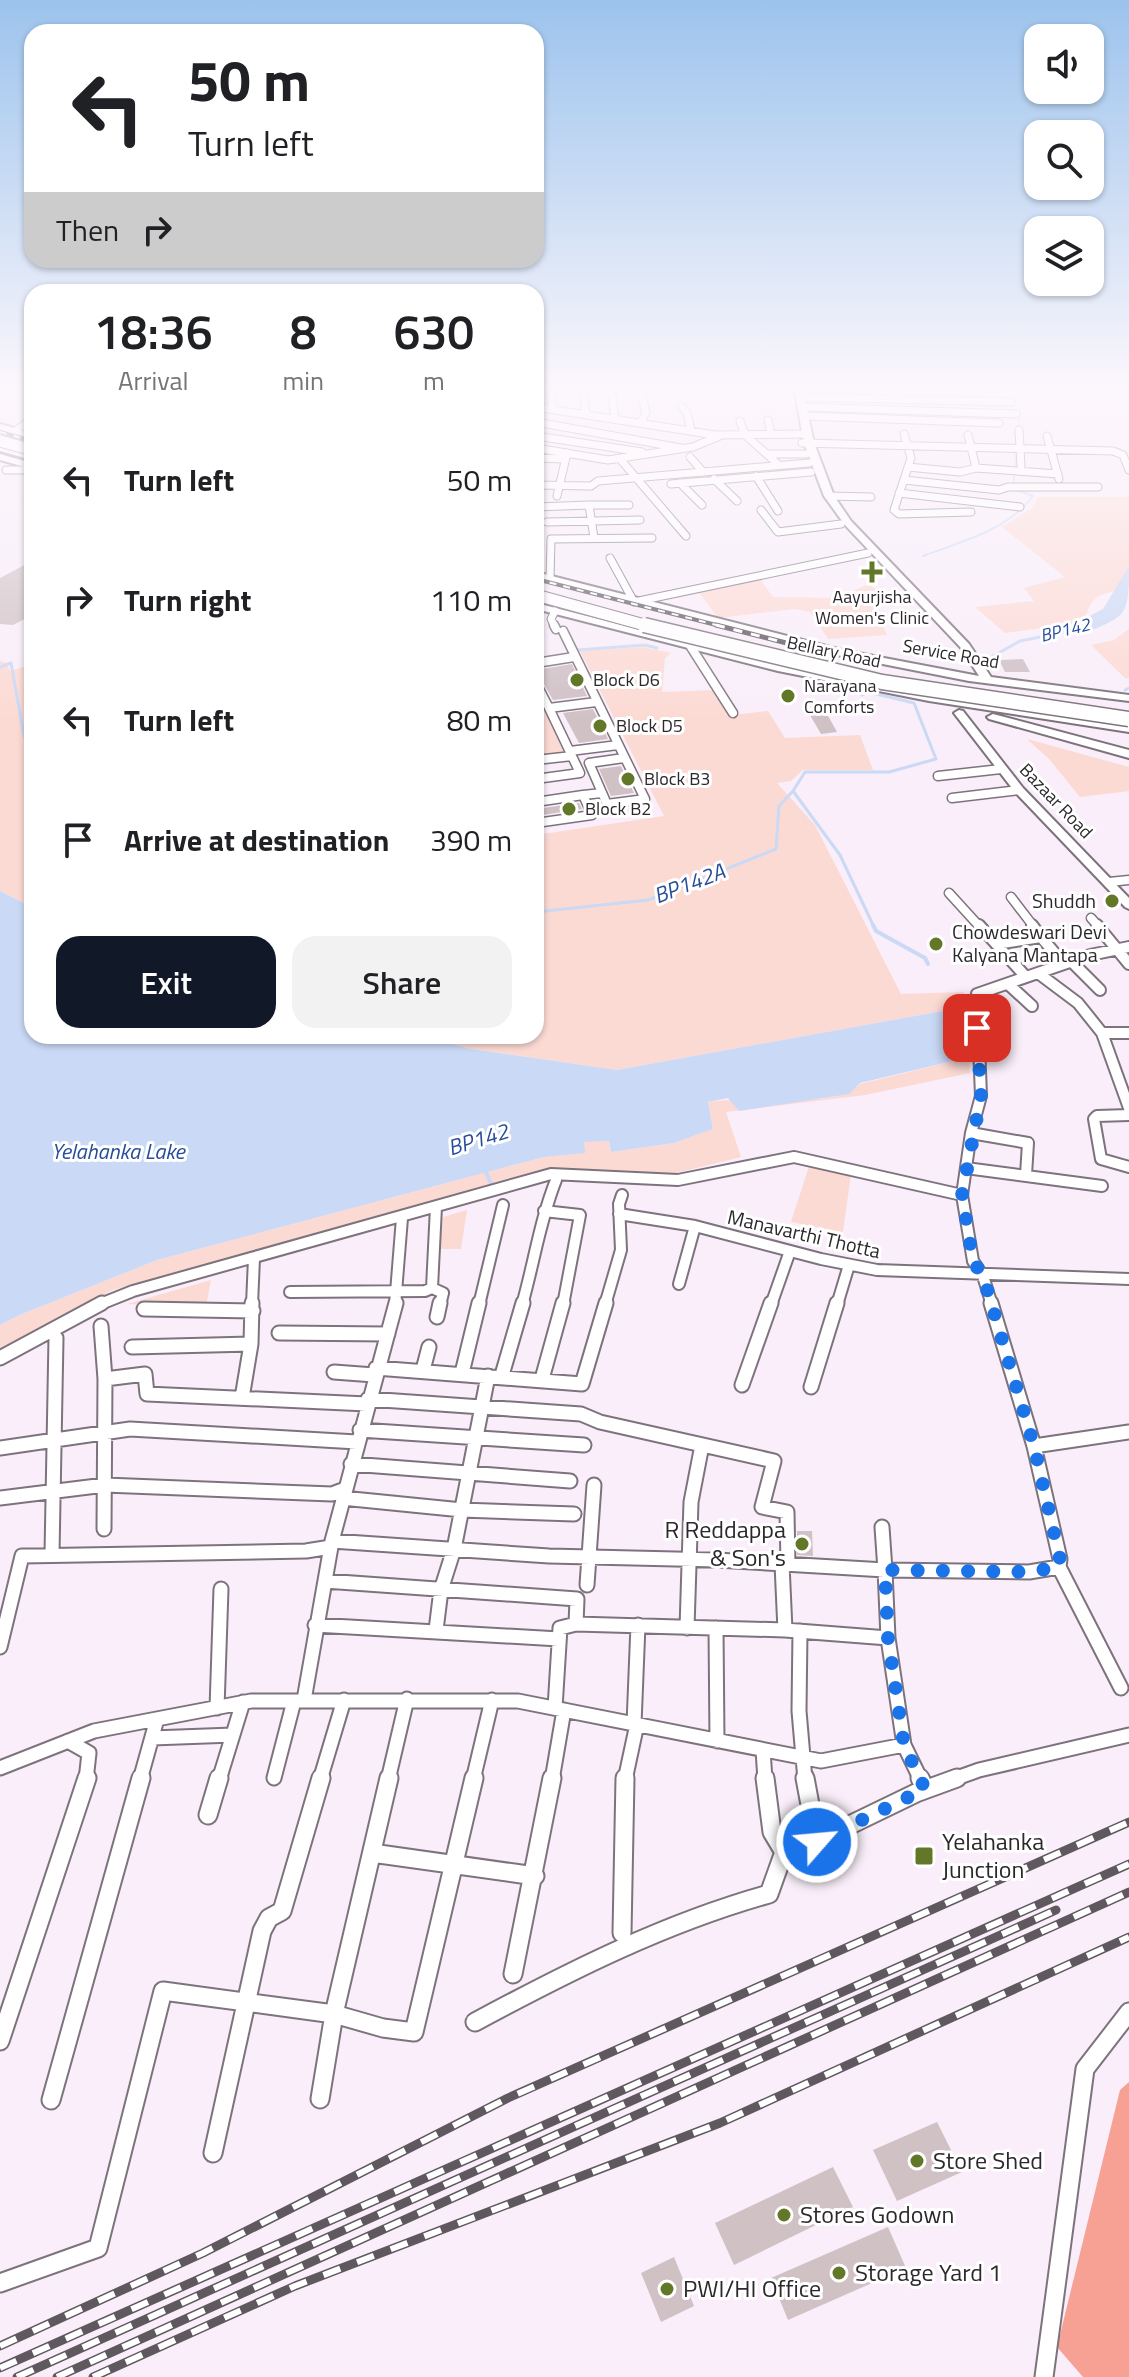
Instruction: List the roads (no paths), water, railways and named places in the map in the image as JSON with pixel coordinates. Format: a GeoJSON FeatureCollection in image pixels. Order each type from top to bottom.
{"type":"FeatureCollection","features":[{"type":"Feature","properties":{"kind":"highway","name":"Bellary Road"},"geometry":{"type":"LineString","coordinates":[[544,590],[717,637],[839,665],[971,690],[1129,711]]}},
{"type":"Feature","properties":{"kind":"highway","name":"Bellary Road"},"geometry":{"type":"LineString","coordinates":[[544,597],[700,640],[850,675],[963,696],[1129,719]]}},
{"type":"Feature","properties":{"kind":"main road"},"geometry":{"type":"LineString","coordinates":[[822,498],[841,524],[960,647],[987,680],[965,711]]}},
{"type":"Feature","properties":{"kind":"main road"},"geometry":{"type":"LineString","coordinates":[[830,498],[868,549]]}},
{"type":"Feature","properties":{"kind":"main road","name":"Service Road"},"geometry":{"type":"LineString","coordinates":[[544,577],[726,626],[969,678],[1129,698]]}},
{"type":"Feature","properties":{"kind":"main road"},"geometry":{"type":"LineString","coordinates":[[544,612],[559,623],[695,648],[919,696],[1129,762]]}},
{"type":"Feature","properties":{"kind":"main road"},"geometry":{"type":"LineString","coordinates":[[695,648],[717,647],[727,641],[731,635],[726,626]]}},
{"type":"Feature","properties":{"kind":"main road"},"geometry":{"type":"LineString","coordinates":[[960,647],[969,678],[965,711]]}},
{"type":"Feature","properties":{"kind":"main road"},"geometry":{"type":"LineString","coordinates":[[965,711],[1129,728]]}},
{"type":"Feature","properties":{"kind":"main road"},"geometry":{"type":"LineString","coordinates":[[965,711],[1129,754]]}},
{"type":"Feature","properties":{"kind":"street"},"geometry":{"type":"LineString","coordinates":[[654,498],[686,536]]}},
{"type":"Feature","properties":{"kind":"street"},"geometry":{"type":"LineString","coordinates":[[695,498],[702,505]]}},
{"type":"Feature","properties":{"kind":"street"},"geometry":{"type":"LineString","coordinates":[[734,498],[737,501]]}},
{"type":"Feature","properties":{"kind":"street"},"geometry":{"type":"LineString","coordinates":[[770,498],[778,511]]}},
{"type":"Feature","properties":{"kind":"street"},"geometry":{"type":"LineString","coordinates":[[898,498],[894,510],[899,514],[971,512]]}},
{"type":"Feature","properties":{"kind":"street"},"geometry":{"type":"LineString","coordinates":[[942,498],[1020,507]]}},
{"type":"Feature","properties":{"kind":"street"},"geometry":{"type":"LineString","coordinates":[[589,505],[594,538]]}},
{"type":"Feature","properties":{"kind":"street"},"geometry":{"type":"LineString","coordinates":[[544,507],[629,505]]}},
{"type":"Feature","properties":{"kind":"street"},"geometry":{"type":"LineString","coordinates":[[761,510],[778,532],[841,524]]}},
{"type":"Feature","properties":{"kind":"street"},"geometry":{"type":"LineString","coordinates":[[547,522],[640,520]]}},
{"type":"Feature","properties":{"kind":"street"},"geometry":{"type":"LineString","coordinates":[[550,579],[551,539],[652,538]]}},
{"type":"Feature","properties":{"kind":"street"},"geometry":{"type":"LineString","coordinates":[[610,558],[634,602],[778,574],[868,549]]}},
{"type":"Feature","properties":{"kind":"street"},"geometry":{"type":"LineString","coordinates":[[559,623],[645,799],[607,804],[589,763],[624,758]]}},
{"type":"Feature","properties":{"kind":"street"},"geometry":{"type":"LineString","coordinates":[[695,648],[733,713]]}},
{"type":"Feature","properties":{"kind":"street"},"geometry":{"type":"LineString","coordinates":[[544,662],[573,657]]}},
{"type":"Feature","properties":{"kind":"street"},"geometry":{"type":"LineString","coordinates":[[544,698],[580,774],[544,778]]}},
{"type":"Feature","properties":{"kind":"street"},"geometry":{"type":"LineString","coordinates":[[548,706],[595,700]]}},
{"type":"Feature","properties":{"kind":"street","name":"Bazaar Road"},"geometry":{"type":"LineString","coordinates":[[965,711],[1001,769],[1129,905]]}},
{"type":"Feature","properties":{"kind":"street"},"geometry":{"type":"LineString","coordinates":[[544,758],[618,745]]}},
{"type":"Feature","properties":{"kind":"street"},"geometry":{"type":"LineString","coordinates":[[938,776],[1001,769]]}},
{"type":"Feature","properties":{"kind":"street"},"geometry":{"type":"LineString","coordinates":[[952,798],[1019,790]]}},
{"type":"Feature","properties":{"kind":"street"},"geometry":{"type":"LineString","coordinates":[[544,801],[602,793]]}},
{"type":"Feature","properties":{"kind":"street"},"geometry":{"type":"LineString","coordinates":[[544,822],[592,815],[583,795]]}},
{"type":"Feature","properties":{"kind":"street"},"geometry":{"type":"LineString","coordinates":[[1109,882],[1129,880]]}},
{"type":"Feature","properties":{"kind":"street"},"geometry":{"type":"LineString","coordinates":[[949,893],[1026,977]]}},
{"type":"Feature","properties":{"kind":"street"},"geometry":{"type":"LineString","coordinates":[[1011,897],[1041,937],[1100,990]]}},
{"type":"Feature","properties":{"kind":"street"},"geometry":{"type":"LineString","coordinates":[[1091,918],[1129,964]]}},
{"type":"Feature","properties":{"kind":"street"},"geometry":{"type":"LineString","coordinates":[[996,944],[1041,937]]}},
{"type":"Feature","properties":{"kind":"street"},"geometry":{"type":"LineString","coordinates":[[1121,1688],[1059,1567],[1060,1559],[1034,1446],[983,1276],[973,1261],[962,1195],[971,1133],[981,1096],[977,994],[1067,962],[1129,947]]}},
{"type":"Feature","properties":{"kind":"street"},"geometry":{"type":"LineString","coordinates":[[1038,973],[1078,1003],[1102,1033],[1129,1108]]}},
{"type":"Feature","properties":{"kind":"street"},"geometry":{"type":"LineString","coordinates":[[1008,984],[1032,1006]]}},
{"type":"Feature","properties":{"kind":"street"},"geometry":{"type":"LineString","coordinates":[[1102,1033],[1129,1033]]}},
{"type":"Feature","properties":{"kind":"street"},"geometry":{"type":"LineString","coordinates":[[1129,1115],[1097,1116],[1094,1119],[1101,1159],[1129,1167]]}},
{"type":"Feature","properties":{"kind":"street"},"geometry":{"type":"LineString","coordinates":[[971,1133],[1028,1143],[1026,1175]]}},
{"type":"Feature","properties":{"kind":"street"},"geometry":{"type":"LineString","coordinates":[[0,1358],[102,1303],[133,1291],[551,1174],[678,1180],[794,1157],[962,1195]]}},
{"type":"Feature","properties":{"kind":"street"},"geometry":{"type":"LineString","coordinates":[[966,1168],[1102,1186]]}},
{"type":"Feature","properties":{"kind":"street"},"geometry":{"type":"LineString","coordinates":[[436,1630],[441,1590],[454,1549],[470,1474],[480,1406],[495,1376],[536,1257],[544,1211],[556,1180]]}},
{"type":"Feature","properties":{"kind":"street"},"geometry":{"type":"LineString","coordinates":[[334,1372],[423,1370],[582,1384],[621,1250],[619,1214],[622,1195]]}},
{"type":"Feature","properties":{"kind":"street"},"geometry":{"type":"LineString","coordinates":[[462,1373],[503,1205]]}},
{"type":"Feature","properties":{"kind":"street"},"geometry":{"type":"LineString","coordinates":[[432,1288],[436,1207]]}},
{"type":"Feature","properties":{"kind":"street"},"geometry":{"type":"LineString","coordinates":[[542,1379],[565,1297],[580,1215],[544,1211]]}},
{"type":"Feature","properties":{"kind":"street","name":"Manavarthi Thotta"},"geometry":{"type":"LineString","coordinates":[[619,1214],[695,1226],[849,1265],[983,1276],[1129,1279]]}},
{"type":"Feature","properties":{"kind":"street"},"geometry":{"type":"LineString","coordinates":[[274,1778],[299,1701],[351,1464],[398,1291],[402,1218]]}},
{"type":"Feature","properties":{"kind":"street"},"geometry":{"type":"LineString","coordinates":[[679,1284],[695,1226]]}},
{"type":"Feature","properties":{"kind":"street"},"geometry":{"type":"LineString","coordinates":[[742,1385],[790,1251]]}},
{"type":"Feature","properties":{"kind":"street"},"geometry":{"type":"LineString","coordinates":[[242,1398],[251,1344],[254,1258]]}},
{"type":"Feature","properties":{"kind":"street"},"geometry":{"type":"LineString","coordinates":[[811,1387],[849,1265]]}},
{"type":"Feature","properties":{"kind":"street"},"geometry":{"type":"LineString","coordinates":[[290,1292],[432,1288],[443,1293],[437,1317]]}},
{"type":"Feature","properties":{"kind":"street"},"geometry":{"type":"LineString","coordinates":[[144,1309],[253,1311]]}},
{"type":"Feature","properties":{"kind":"street"},"geometry":{"type":"LineString","coordinates":[[101,1326],[105,1379],[104,1529]]}},
{"type":"Feature","properties":{"kind":"street"},"geometry":{"type":"LineString","coordinates":[[279,1333],[388,1334]]}},
{"type":"Feature","properties":{"kind":"street"},"geometry":{"type":"LineString","coordinates":[[52,1554],[56,1338]]}},
{"type":"Feature","properties":{"kind":"street"},"geometry":{"type":"LineString","coordinates":[[132,1347],[251,1344]]}},
{"type":"Feature","properties":{"kind":"street"},"geometry":{"type":"LineString","coordinates":[[423,1370],[429,1347]]}},
{"type":"Feature","properties":{"kind":"street"},"geometry":{"type":"LineString","coordinates":[[105,1379],[145,1374],[147,1394],[480,1406],[581,1414],[600,1422],[774,1461],[762,1507],[787,1512],[785,1565],[805,1799],[817,1842]]}},
{"type":"Feature","properties":{"kind":"street"},"geometry":{"type":"LineString","coordinates":[[0,1448],[105,1431],[164,1430],[584,1445]]}},
{"type":"Feature","properties":{"kind":"street"},"geometry":{"type":"LineString","coordinates":[[1034,1446],[1128,1435]]}},
{"type":"Feature","properties":{"kind":"street"},"geometry":{"type":"LineString","coordinates":[[687,1628],[691,1502],[702,1445]]}},
{"type":"Feature","properties":{"kind":"street"},"geometry":{"type":"LineString","coordinates":[[351,1464],[570,1481]]}},
{"type":"Feature","properties":{"kind":"street"},"geometry":{"type":"LineString","coordinates":[[0,1498],[105,1485],[344,1494],[462,1510],[574,1514]]}},
{"type":"Feature","properties":{"kind":"street"},"geometry":{"type":"LineString","coordinates":[[587,1585],[594,1485]]}},
{"type":"Feature","properties":{"kind":"street"},"geometry":{"type":"LineString","coordinates":[[882,1527],[888,1638],[904,1745],[925,1789]]}},
{"type":"Feature","properties":{"kind":"street"},"geometry":{"type":"LineString","coordinates":[[0,1647],[22,1556],[306,1551],[332,1544],[885,1570],[1029,1572],[1059,1567]]}},
{"type":"Feature","properties":{"kind":"street"},"geometry":{"type":"LineString","coordinates":[[325,1581],[577,1599],[576,1624]]}},
{"type":"Feature","properties":{"kind":"street"},"geometry":{"type":"LineString","coordinates":[[217,1708],[221,1589]]}},
{"type":"Feature","properties":{"kind":"street"},"geometry":{"type":"LineString","coordinates":[[513,1974],[535,1876],[560,1709],[560,1628],[576,1624],[638,1625],[888,1638]]}},
{"type":"Feature","properties":{"kind":"street"},"geometry":{"type":"LineString","coordinates":[[315,1625],[559,1639]]}},
{"type":"Feature","properties":{"kind":"street"},"geometry":{"type":"LineString","coordinates":[[622,1933],[625,1780],[636,1724],[638,1625]]}},
{"type":"Feature","properties":{"kind":"street"},"geometry":{"type":"LineString","coordinates":[[716,1628],[717,1741]]}},
{"type":"Feature","properties":{"kind":"street"},"geometry":{"type":"LineString","coordinates":[[0,1768],[94,1731],[243,1702],[407,1699],[518,1701],[821,1761],[904,1745]]}},
{"type":"Feature","properties":{"kind":"street"},"geometry":{"type":"LineString","coordinates":[[320,2099],[334,2014],[407,1699]]}},
{"type":"Feature","properties":{"kind":"street"},"geometry":{"type":"LineString","coordinates":[[213,2153],[262,1931],[269,1918],[282,1911],[344,1700]]}},
{"type":"Feature","properties":{"kind":"street"},"geometry":{"type":"LineString","coordinates":[[0,2283],[98,2248],[163,1991],[334,2014],[383,2028],[414,2032],[492,1700]]}},
{"type":"Feature","properties":{"kind":"street"},"geometry":{"type":"LineString","coordinates":[[208,1815],[243,1702]]}},
{"type":"Feature","properties":{"kind":"street"},"geometry":{"type":"LineString","coordinates":[[51,2100],[157,1719]]}},
{"type":"Feature","properties":{"kind":"street"},"geometry":{"type":"LineString","coordinates":[[152,1738],[233,1735]]}},
{"type":"Feature","properties":{"kind":"street"},"geometry":{"type":"LineString","coordinates":[[763,1750],[770,1828],[775,1845],[784,1852],[794,1852],[925,1789],[979,1770],[1129,1735]]}},
{"type":"Feature","properties":{"kind":"street"},"geometry":{"type":"LineString","coordinates":[[0,2041],[88,1774],[89,1753],[68,1741]]}},
{"type":"Feature","properties":{"kind":"street"},"geometry":{"type":"LineString","coordinates":[[475,2022],[607,1954],[725,1905],[769,1894],[784,1852]]}},
{"type":"Feature","properties":{"kind":"street"},"geometry":{"type":"LineString","coordinates":[[372,1853],[535,1876]]}},
{"type":"Feature","properties":{"kind":"street"},"geometry":{"type":"LineString","coordinates":[[1044,2377],[1085,2069],[1129,2012]]}},
{"type":"Feature","properties":{"kind":"water"},"geometry":{"type":"Polygon","coordinates":[[[1129,566],[1128,597],[1122,613],[1107,624],[1079,636],[1086,618],[1103,609],[1129,566]]]}},
{"type":"Feature","properties":{"kind":"water","name":"Yelahanka Lake"},"geometry":{"type":"Polygon","coordinates":[[[0,891],[24,903],[24,1044],[452,1044],[617,1070],[959,1008],[961,1059],[860,1083],[849,1094],[739,1111],[728,1098],[708,1102],[713,1129],[674,1143],[611,1152],[609,1141],[584,1142],[585,1153],[544,1157],[157,1260],[0,1325],[0,891]]]}},
{"type":"Feature","properties":{"kind":"waterway"},"geometry":{"type":"LineString","coordinates":[[923,556],[997,526],[1031,498]]}},
{"type":"Feature","properties":{"kind":"waterway","name":"BP142"},"geometry":{"type":"LineString","coordinates":[[986,660],[1020,641],[1084,628]]}},
{"type":"Feature","properties":{"kind":"waterway"},"geometry":{"type":"LineString","coordinates":[[577,650],[645,645],[657,648]]}},
{"type":"Feature","properties":{"kind":"waterway","name":"BP142A"},"geometry":{"type":"LineString","coordinates":[[0,667],[11,663],[24,736]]}},
{"type":"Feature","properties":{"kind":"waterway"},"geometry":{"type":"LineString","coordinates":[[1125,690],[1129,688]]}},
{"type":"Feature","properties":{"kind":"waterway"},"geometry":{"type":"LineString","coordinates":[[793,791],[805,772],[889,772],[936,759],[914,703],[868,692],[862,695]]}},
{"type":"Feature","properties":{"kind":"waterway","name":"BP142A"},"geometry":{"type":"LineString","coordinates":[[544,911],[648,900],[776,849],[779,806],[793,791]]}},
{"type":"Feature","properties":{"kind":"waterway","name":"BP142"},"geometry":{"type":"LineString","coordinates":[[793,791],[840,855],[874,927]]}},
{"type":"Feature","properties":{"kind":"waterway","name":"BP142"},"geometry":{"type":"LineString","coordinates":[[874,927],[925,958],[928,964]]}},
{"type":"Feature","properties":{"kind":"waterway"},"geometry":{"type":"LineString","coordinates":[[484,1168],[493,1188]]}},
{"type":"Feature","properties":{"kind":"railway"},"geometry":{"type":"LineString","coordinates":[[544,581],[724,627]]}},
{"type":"Feature","properties":{"kind":"railway"},"geometry":{"type":"LineString","coordinates":[[716,625],[810,649]]}},
{"type":"Feature","properties":{"kind":"railway"},"geometry":{"type":"LineString","coordinates":[[0,2346],[203,2253],[508,2098],[1129,1822]]}},
{"type":"Feature","properties":{"kind":"railway"},"geometry":{"type":"LineString","coordinates":[[0,2368],[1129,1864]]}},
{"type":"Feature","properties":{"kind":"railway"},"geometry":{"type":"LineString","coordinates":[[57,2377],[1129,1892]]}},
{"type":"Feature","properties":{"kind":"railway"},"geometry":{"type":"LineString","coordinates":[[17,2377],[1056,1910]]}},
{"type":"Feature","properties":{"kind":"railway"},"geometry":{"type":"LineString","coordinates":[[93,2377],[295,2286],[720,2123],[1129,1937]]}},
{"type":"Feature","properties":{"kind":"place","name":"Aayurjisha Women's Clinic"},"geometry":{"type":"Point","coordinates":[872,572]}},
{"type":"Feature","properties":{"kind":"place","name":"Block D6"},"geometry":{"type":"Point","coordinates":[577,680]}},
{"type":"Feature","properties":{"kind":"place","name":"Narayana Comforts"},"geometry":{"type":"Point","coordinates":[788,696]}},
{"type":"Feature","properties":{"kind":"place","name":"Block D5"},"geometry":{"type":"Point","coordinates":[600,726]}},
{"type":"Feature","properties":{"kind":"place","name":"Block B3"},"geometry":{"type":"Point","coordinates":[628,779]}},
{"type":"Feature","properties":{"kind":"place","name":"Block B2"},"geometry":{"type":"Point","coordinates":[569,809]}},
{"type":"Feature","properties":{"kind":"place","name":"Shuddh"},"geometry":{"type":"Point","coordinates":[1112,901]}},
{"type":"Feature","properties":{"kind":"place","name":"Chowdeswari Devi Kalyana Mantapa"},"geometry":{"type":"Point","coordinates":[936,944]}},
{"type":"Feature","properties":{"kind":"place","name":"R Reddappa & Son's"},"geometry":{"type":"Point","coordinates":[802,1544]}},
{"type":"Feature","properties":{"kind":"place","name":"Yelahanka Junction"},"geometry":{"type":"Point","coordinates":[924,1856]}},
{"type":"Feature","properties":{"kind":"place","name":"Store Shed"},"geometry":{"type":"Point","coordinates":[917,2161]}},
{"type":"Feature","properties":{"kind":"place","name":"Stores Godown"},"geometry":{"type":"Point","coordinates":[784,2215]}},
{"type":"Feature","properties":{"kind":"place","name":"Storage Yard 1"},"geometry":{"type":"Point","coordinates":[839,2273]}},
{"type":"Feature","properties":{"kind":"place","name":"PWI/HI Office"},"geometry":{"type":"Point","coordinates":[667,2289]}}]}
